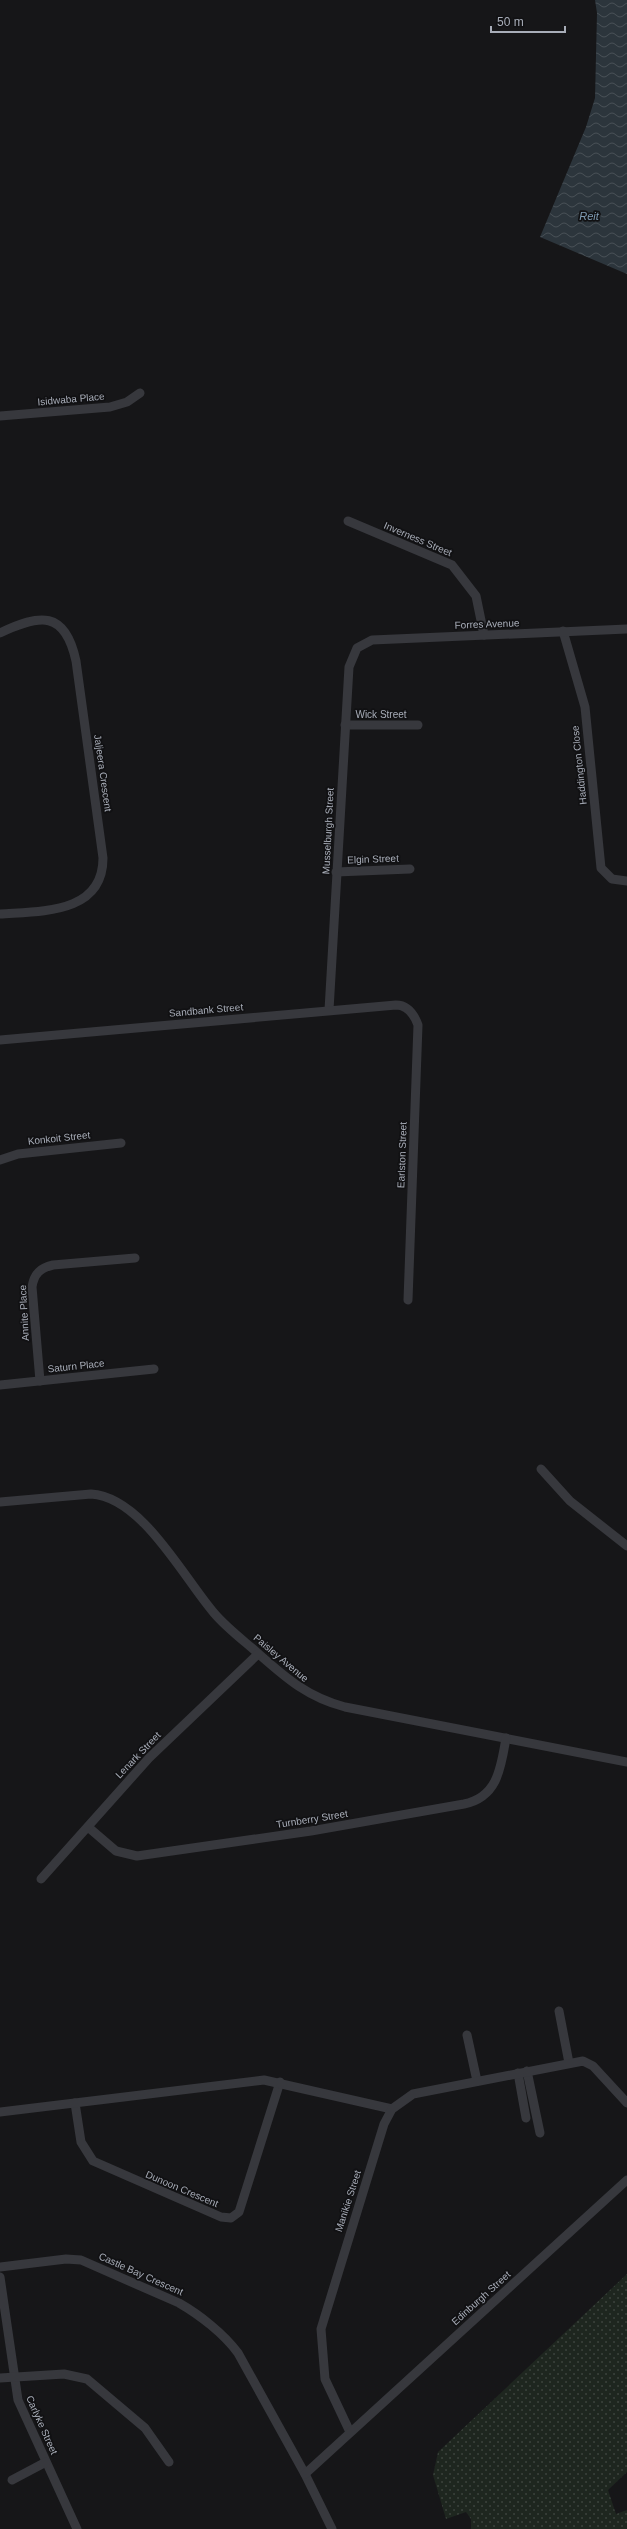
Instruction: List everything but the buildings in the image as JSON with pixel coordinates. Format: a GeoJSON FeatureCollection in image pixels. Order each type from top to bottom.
{"type":"FeatureCollection","features":[{"type":"Feature","properties":{"kind":"street","name":"Isidwaba Place"},"geometry":{"type":"LineString","coordinates":[[0,416],[110,407],[127,402],[140,393]]}},
{"type":"Feature","properties":{"kind":"street","name":"Inverness Street"},"geometry":{"type":"LineString","coordinates":[[348,521],[452,565],[476,596],[484,635]]}},
{"type":"Feature","properties":{"kind":"street","name":"Jaljeera Crescent"},"geometry":{"type":"LineString","coordinates":[[0,633],[27,621],[43,619],[60,627],[70,639],[76,661],[103,864],[102,876],[93,892],[77,903],[46,911],[0,914]]}},
{"type":"Feature","properties":{"kind":"street","name":"Forres Avenue"},"geometry":{"type":"LineString","coordinates":[[353,654],[361,644],[372,640],[627,629]]}},
{"type":"Feature","properties":{"kind":"street","name":"Haddington Close"},"geometry":{"type":"LineString","coordinates":[[562,632],[585,707],[601,868],[612,879],[627,881]]}},
{"type":"Feature","properties":{"kind":"street","name":"Musselburgh Street"},"geometry":{"type":"LineString","coordinates":[[329,1010],[345,725],[349,667],[353,654]]}},
{"type":"Feature","properties":{"kind":"street","name":"Wick Street"},"geometry":{"type":"LineString","coordinates":[[345,725],[418,725]]}},
{"type":"Feature","properties":{"kind":"street","name":"Elgin Street"},"geometry":{"type":"LineString","coordinates":[[336,872],[410,869]]}},
{"type":"Feature","properties":{"kind":"street","name":"Sandbank Street"},"geometry":{"type":"LineString","coordinates":[[0,1040],[396,1005],[403,1006],[412,1012]]}},
{"type":"Feature","properties":{"kind":"street","name":"Earlston Street"},"geometry":{"type":"LineString","coordinates":[[408,1300],[418,1025],[412,1012]]}},
{"type":"Feature","properties":{"kind":"street","name":"Konkoit Street"},"geometry":{"type":"LineString","coordinates":[[0,1160],[18,1154],[121,1143]]}},
{"type":"Feature","properties":{"kind":"street","name":"Annite Place"},"geometry":{"type":"LineString","coordinates":[[40,1381],[32,1287],[35,1275],[46,1267],[53,1265],[135,1258]]}},
{"type":"Feature","properties":{"kind":"street","name":"Saturn Place"},"geometry":{"type":"LineString","coordinates":[[0,1385],[154,1369]]}},
{"type":"Feature","properties":{"kind":"street"},"geometry":{"type":"LineString","coordinates":[[541,1469],[570,1501],[627,1546]]}},
{"type":"Feature","properties":{"kind":"street","name":"Paisley Avenue"},"geometry":{"type":"LineString","coordinates":[[0,1502],[90,1494],[104,1496],[118,1502],[158,1540],[214,1614],[296,1686],[326,1702],[627,1762]]}},
{"type":"Feature","properties":{"kind":"street","name":"Lenark Street"},"geometry":{"type":"LineString","coordinates":[[41,1879],[149,1758],[258,1654]]}},
{"type":"Feature","properties":{"kind":"street","name":"Turnberry Street"},"geometry":{"type":"LineString","coordinates":[[88,1827],[112,1849],[127,1855],[137,1856],[311,1831],[464,1804],[480,1799],[494,1785],[500,1770],[506,1738]]}},
{"type":"Feature","properties":{"kind":"street"},"geometry":{"type":"LineString","coordinates":[[559,2011],[569,2063]]}},
{"type":"Feature","properties":{"kind":"street"},"geometry":{"type":"LineString","coordinates":[[467,2035],[477,2081]]}},
{"type":"Feature","properties":{"kind":"street","name":"Manikie Street"},"geometry":{"type":"LineString","coordinates":[[350,2432],[325,2379],[321,2329],[384,2124],[392,2109],[412,2094],[583,2061],[589,2063],[627,2103]]}},
{"type":"Feature","properties":{"kind":"street"},"geometry":{"type":"LineString","coordinates":[[527,2071],[540,2134]]}},
{"type":"Feature","properties":{"kind":"street"},"geometry":{"type":"LineString","coordinates":[[518,2073],[526,2118]]}},
{"type":"Feature","properties":{"kind":"street"},"geometry":{"type":"LineString","coordinates":[[0,2112],[261,2080],[280,2082],[392,2109]]}},
{"type":"Feature","properties":{"kind":"street","name":"Dunoon Crescent"},"geometry":{"type":"LineString","coordinates":[[75,2103],[83,2146],[98,2164],[221,2218],[231,2218],[239,2212],[280,2082]]}},
{"type":"Feature","properties":{"kind":"street","name":"Edinburgh Street"},"geometry":{"type":"LineString","coordinates":[[350,2432],[627,2180]]}},
{"type":"Feature","properties":{"kind":"street","name":"Castle Bay Crescent"},"geometry":{"type":"LineString","coordinates":[[0,2267],[66,2259],[81,2260],[187,2307],[238,2353],[305,2474]]}},
{"type":"Feature","properties":{"kind":"street","name":"Carlyke Street"},"geometry":{"type":"LineString","coordinates":[[0,2277],[13,2378],[19,2404],[77,2529]]}},
{"type":"Feature","properties":{"kind":"street"},"geometry":{"type":"LineString","coordinates":[[0,2378],[69,2374],[87,2379],[145,2428],[169,2462]]}},
{"type":"Feature","properties":{"kind":"street"},"geometry":{"type":"LineString","coordinates":[[332,2529],[305,2474],[350,2432]]}},
{"type":"Feature","properties":{"kind":"street"},"geometry":{"type":"LineString","coordinates":[[12,2480],[46,2462]]}},
{"type":"Feature","properties":{"kind":"shaded area"},"geometry":{"type":"Polygon","coordinates":[[[627,2274],[627,2472],[608,2490],[616,2514],[627,2510],[627,2529],[471,2529],[471,2519],[466,2512],[446,2519],[433,2475],[438,2452],[627,2274]]]}},
{"type":"Feature","properties":{"kind":"water","name":"Reit"},"geometry":{"type":"Polygon","coordinates":[[[595,0],[627,0],[627,274],[540,237],[586,127],[595,98],[597,13],[595,0]]]}}]}
